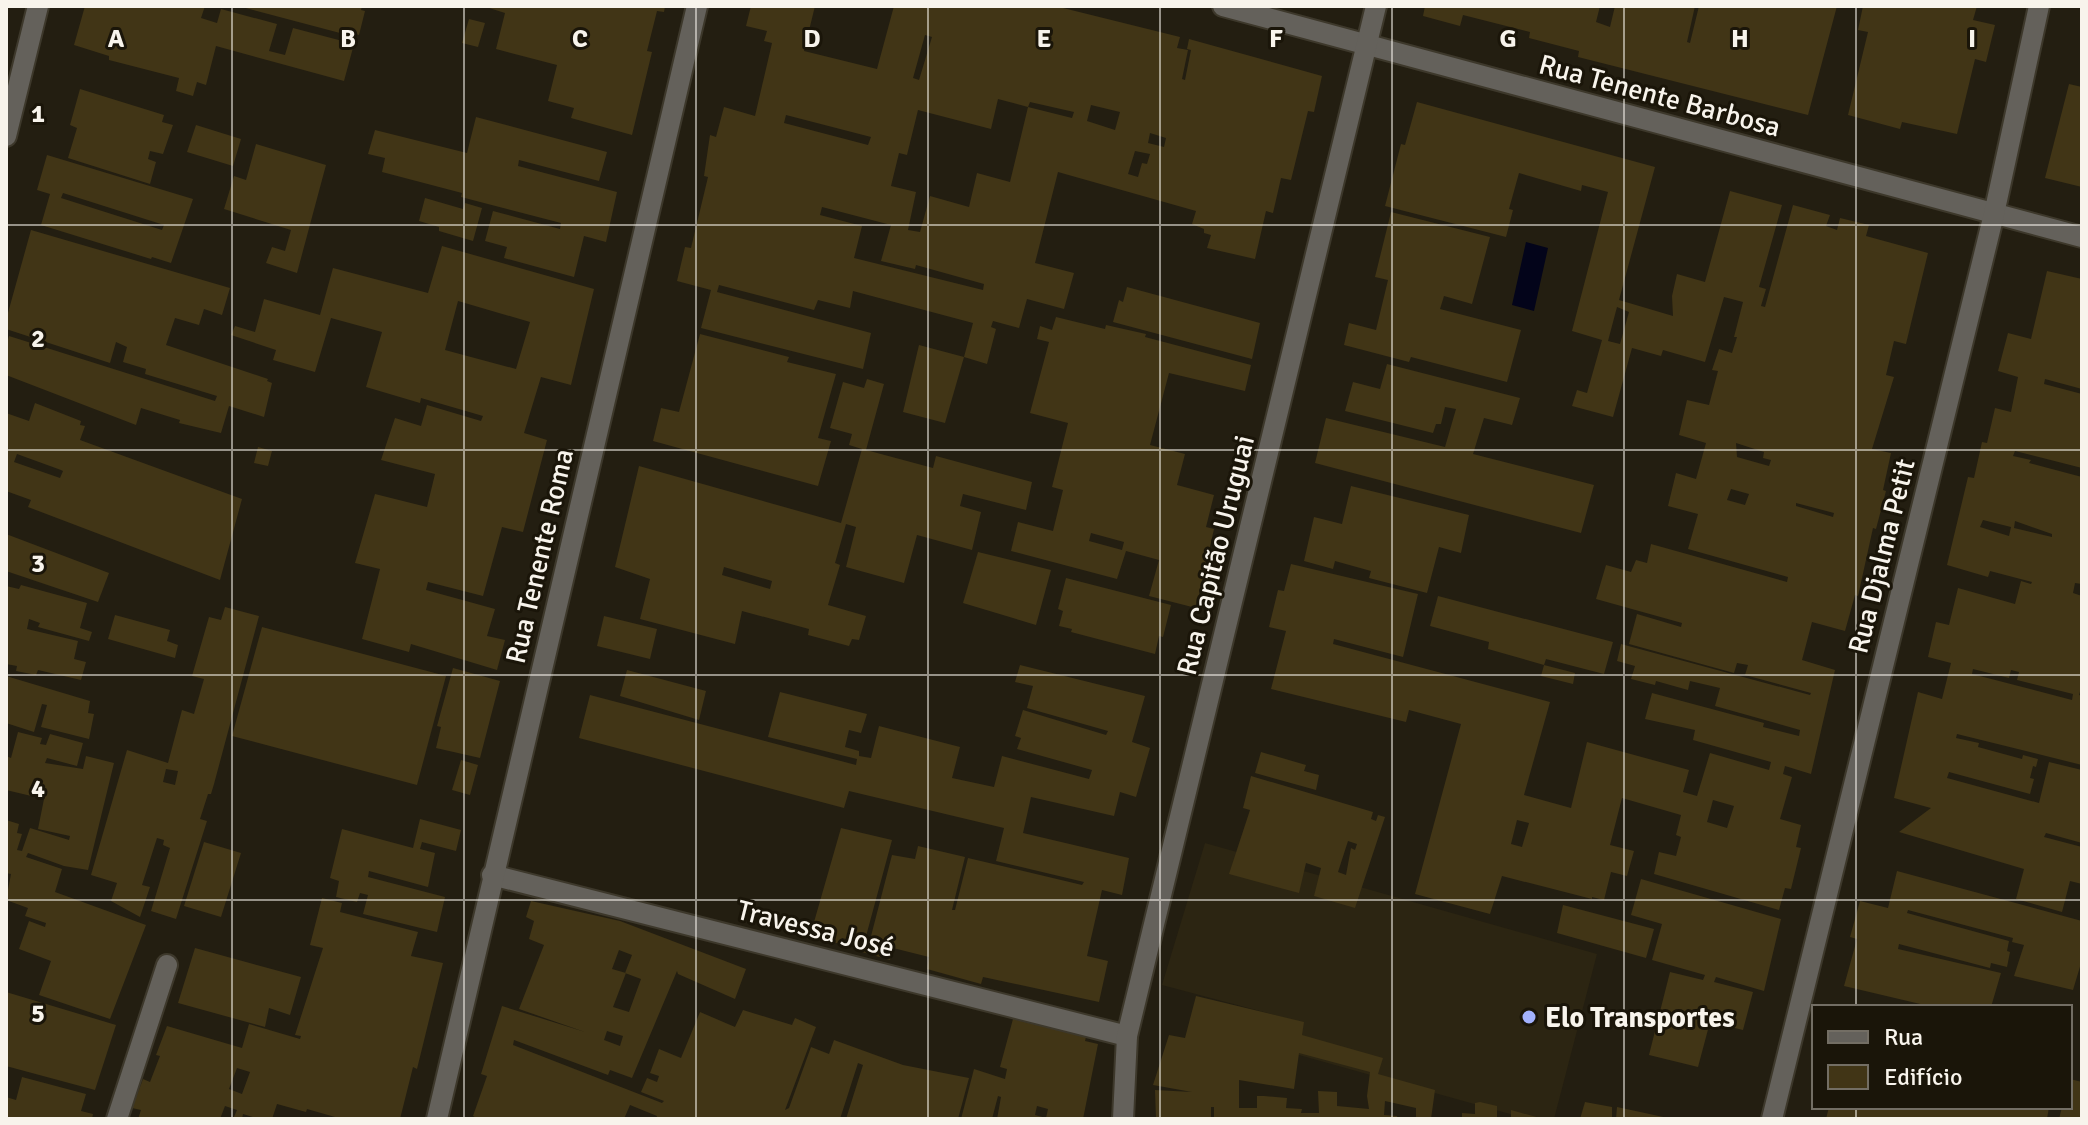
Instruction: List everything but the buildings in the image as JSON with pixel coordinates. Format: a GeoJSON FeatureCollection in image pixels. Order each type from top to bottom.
{"type":"FeatureCollection","features":[{"type":"Feature","properties":{"kind":"street"},"geometry":{"type":"LineString","coordinates":[[6,136],[38,6]]}},
{"type":"Feature","properties":{"kind":"street","name":"Rua Tenente Roma"},"geometry":{"type":"LineString","coordinates":[[437,1119],[697,6]]}},
{"type":"Feature","properties":{"kind":"street","name":"Rua Tenente Barbosa"},"geometry":{"type":"LineString","coordinates":[[1223,6],[2082,237]]}},
{"type":"Feature","properties":{"kind":"street","name":"Rua Capitão Uruguai"},"geometry":{"type":"LineString","coordinates":[[1123,1119],[1127,1036],[1376,6]]}},
{"type":"Feature","properties":{"kind":"street","name":"Rua Djalma Petit"},"geometry":{"type":"LineString","coordinates":[[1772,1119],[1994,214],[2039,6]]}},
{"type":"Feature","properties":{"kind":"street","name":"Travessa José"},"geometry":{"type":"LineString","coordinates":[[492,875],[1127,1036]]}},
{"type":"Feature","properties":{"kind":"street"},"geometry":{"type":"LineString","coordinates":[[117,1119],[167,965]]}},
{"type":"Feature","properties":{"kind":"shaded area"},"geometry":{"type":"Polygon","coordinates":[[[1205,843],[1597,954],[1554,1119],[1528,1119],[1292,1053],[1297,1021],[1162,985],[1205,843]]]}},
{"type":"Feature","properties":{"kind":"water"},"geometry":{"type":"Polygon","coordinates":[[[1526,242],[1548,248],[1534,311],[1512,305],[1526,242]]]}},
{"type":"Feature","properties":{"kind":"place","name":"Elo Transportes"},"geometry":{"type":"Point","coordinates":[1529,1017]}}]}
